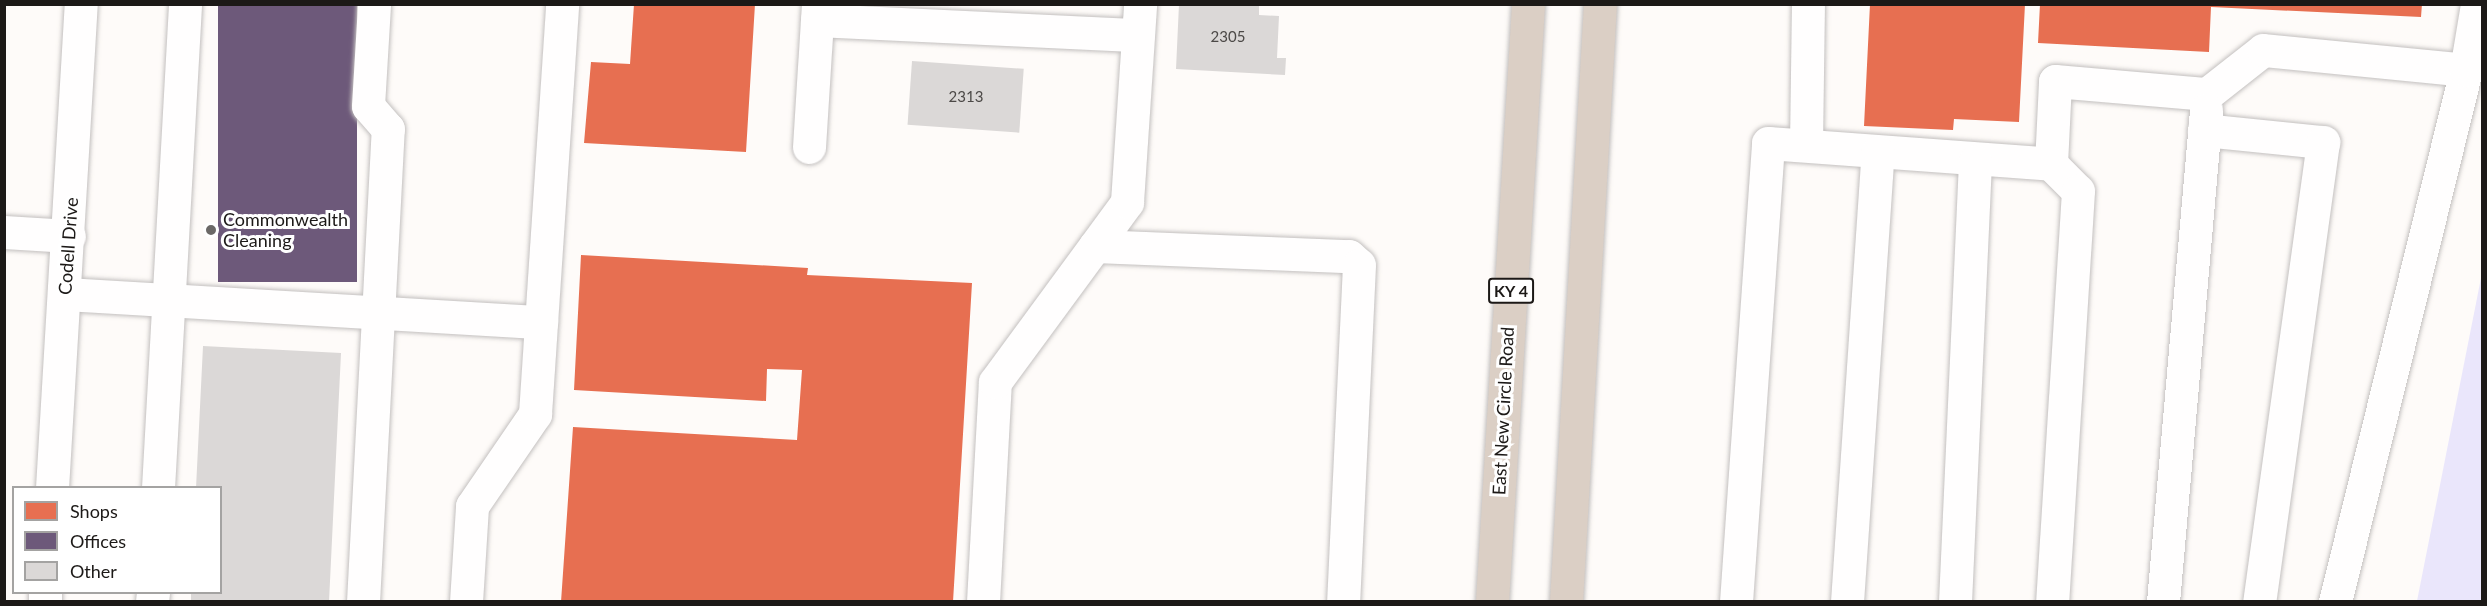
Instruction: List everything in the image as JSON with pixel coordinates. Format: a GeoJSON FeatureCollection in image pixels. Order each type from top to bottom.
{"type":"FeatureCollection","features":[{"type":"Feature","properties":{"kind":"highway","name":"East New Circle Road"},"geometry":{"type":"LineString","coordinates":[[1492,602],[1528,4]]}},
{"type":"Feature","properties":{"kind":"highway"},"geometry":{"type":"LineString","coordinates":[[1566,602],[1600,4]]}},
{"type":"Feature","properties":{"kind":"street","name":"Codell Drive"},"geometry":{"type":"LineString","coordinates":[[52,486],[69,236],[81,4]]}},
{"type":"Feature","properties":{"kind":"street"},"geometry":{"type":"LineString","coordinates":[[158,486],[185,4]]}},
{"type":"Feature","properties":{"kind":"street"},"geometry":{"type":"LineString","coordinates":[[363,602],[388,129],[368,106],[375,4]]}},
{"type":"Feature","properties":{"kind":"street"},"geometry":{"type":"LineString","coordinates":[[466,602],[472,506],[535,414],[562,4]]}},
{"type":"Feature","properties":{"kind":"street"},"geometry":{"type":"LineString","coordinates":[[1806,146],[1808,4]]}},
{"type":"Feature","properties":{"kind":"street"},"geometry":{"type":"LineString","coordinates":[[2335,602],[2466,70],[2477,4]]}},
{"type":"Feature","properties":{"kind":"street"},"geometry":{"type":"LineString","coordinates":[[809,147],[818,12],[1139,20],[1127,202],[995,382],[983,602]]}},
{"type":"Feature","properties":{"kind":"street"},"geometry":{"type":"LineString","coordinates":[[2051,164],[2055,81],[2207,94],[2263,50],[2466,70]]}},
{"type":"Feature","properties":{"kind":"street"},"geometry":{"type":"LineString","coordinates":[[2163,602],[2207,94]]}},
{"type":"Feature","properties":{"kind":"street"},"geometry":{"type":"LineString","coordinates":[[2204,130],[2324,142],[2259,602]]}},
{"type":"Feature","properties":{"kind":"street"},"geometry":{"type":"LineString","coordinates":[[1736,602],[1768,143],[1975,161],[2051,164],[2078,191],[2052,602]]}},
{"type":"Feature","properties":{"kind":"street"},"geometry":{"type":"LineString","coordinates":[[1847,602],[1878,152]]}},
{"type":"Feature","properties":{"kind":"street"},"geometry":{"type":"LineString","coordinates":[[1954,602],[1975,161]]}},
{"type":"Feature","properties":{"kind":"street"},"geometry":{"type":"LineString","coordinates":[[4,232],[69,236]]}},
{"type":"Feature","properties":{"kind":"street"},"geometry":{"type":"LineString","coordinates":[[1095,246],[1349,256],[1359,265],[1344,602]]}},
{"type":"Feature","properties":{"kind":"street"},"geometry":{"type":"LineString","coordinates":[[65,294],[541,322]]}},
{"type":"Feature","properties":{"kind":"shaded area"},"geometry":{"type":"Polygon","coordinates":[[[2482,273],[2482,601],[2417,601],[2482,273]]]}},
{"type":"Feature","properties":{"kind":"building: Shops"},"geometry":{"type":"Polygon","coordinates":[[[634,4],[755,4],[746,152],[584,143],[591,62],[630,64],[634,4]]]}},
{"type":"Feature","properties":{"kind":"building: Shops"},"geometry":{"type":"Polygon","coordinates":[[[1870,4],[2025,4],[2019,122],[1954,119],[1953,130],[1864,126],[1870,4]]]}},
{"type":"Feature","properties":{"kind":"building: Shops"},"geometry":{"type":"Polygon","coordinates":[[[2040,4],[2422,4],[2421,17],[2211,7],[2209,52],[2038,43],[2040,4]]]}},
{"type":"Feature","properties":{"kind":"building: Shops"},"geometry":{"type":"Polygon","coordinates":[[[581,255],[808,268],[807,275],[972,283],[953,602],[561,602],[573,427],[797,440],[802,370],[767,369],[766,401],[574,390],[581,255]]]}},
{"type":"Feature","properties":{"kind":"building: Offices"},"geometry":{"type":"Polygon","coordinates":[[[218,4],[357,4],[357,282],[218,282],[218,4]]]}},
{"type":"Feature","properties":{"kind":"building: Other"},"geometry":{"type":"Polygon","coordinates":[[[1179,4],[1259,4],[1259,15],[1279,16],[1277,58],[1286,58],[1285,75],[1176,69],[1179,4]]]}},
{"type":"Feature","properties":{"kind":"building: Other"},"geometry":{"type":"Polygon","coordinates":[[[912,61],[1024,69],[1019,133],[908,125],[912,61]]]}},
{"type":"Feature","properties":{"kind":"building: Other"},"geometry":{"type":"Polygon","coordinates":[[[203,346],[341,353],[329,602],[191,602],[191,594],[222,594],[222,486],[196,486],[203,346]]]}},
{"type":"Feature","properties":{"kind":"place","name":"Commonwealth Cleaning"},"geometry":{"type":"Point","coordinates":[211,230]}}]}
